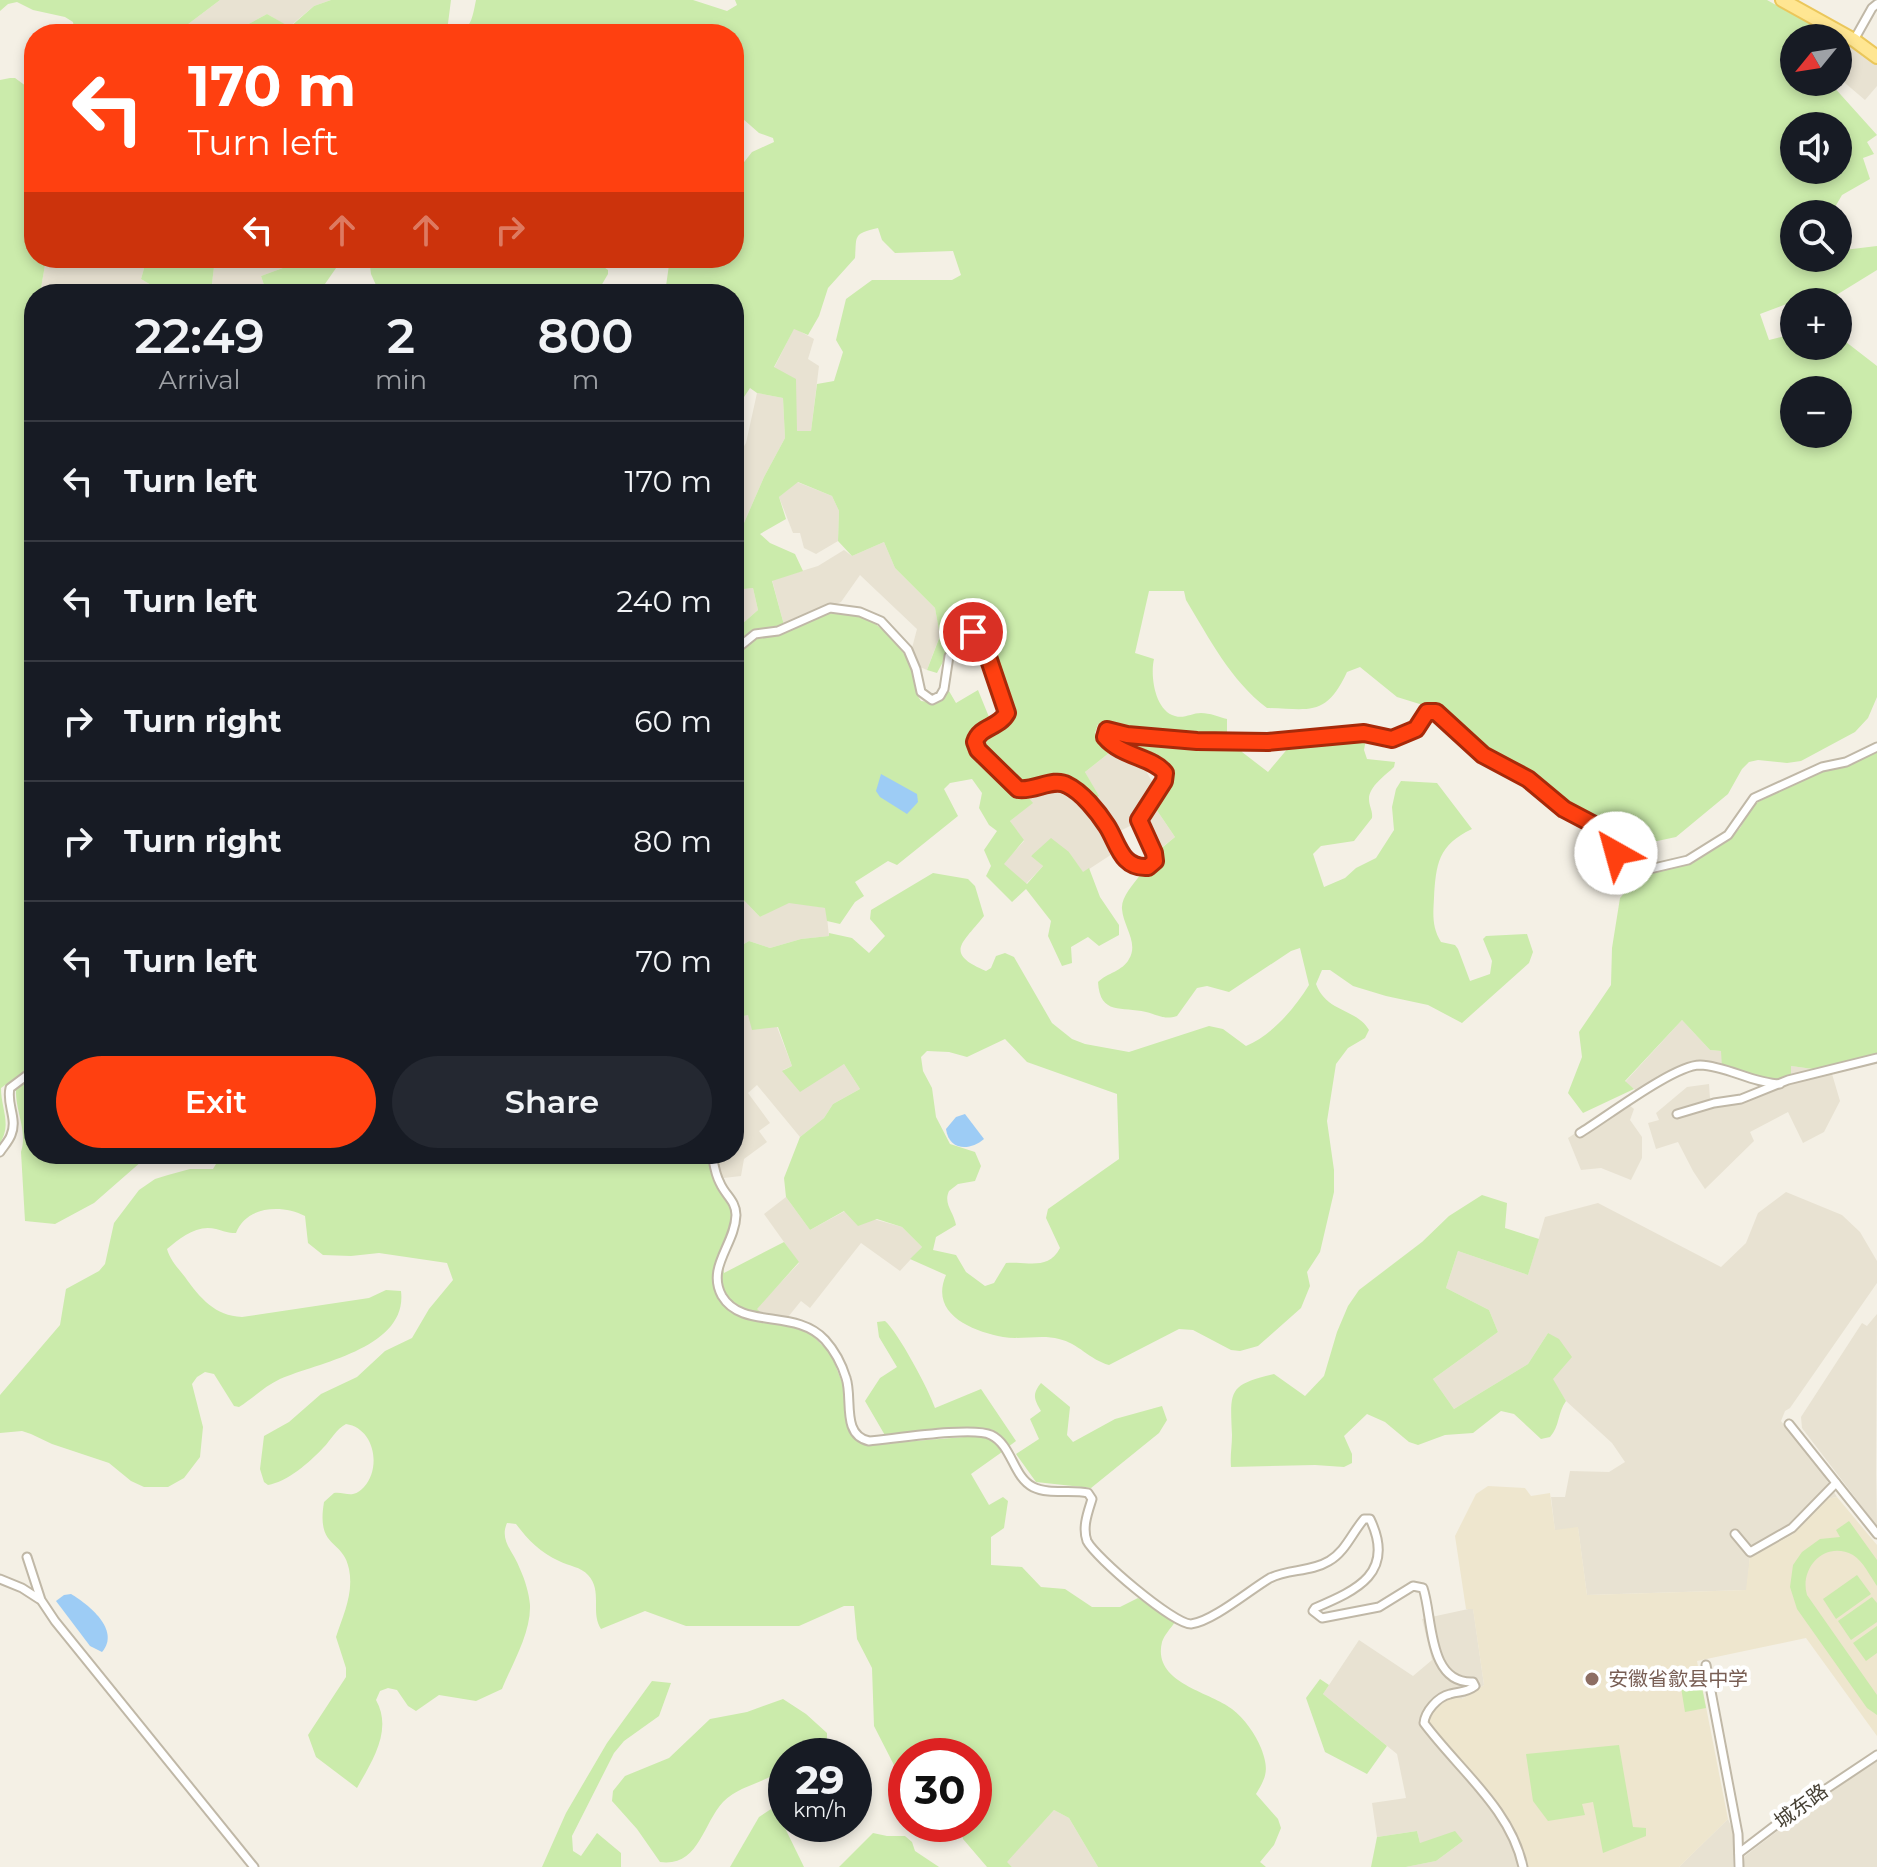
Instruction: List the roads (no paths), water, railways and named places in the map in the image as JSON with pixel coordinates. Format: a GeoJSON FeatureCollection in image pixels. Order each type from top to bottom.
{"type":"FeatureCollection","features":[{"type":"Feature","properties":{"kind":"main road"},"geometry":{"type":"LineString","coordinates":[[1782,0],[1854,40],[1877,57]]}},
{"type":"Feature","properties":{"kind":"street"},"geometry":{"type":"LineString","coordinates":[[1854,40],[1877,4]]}},
{"type":"Feature","properties":{"kind":"street"},"geometry":{"type":"LineString","coordinates":[[744,643],[755,634],[778,631],[830,608],[860,612],[881,621],[908,650],[921,692],[932,700],[943,691],[949,656],[968,634],[976,633],[984,645],[1007,713],[1001,723],[978,734],[975,742],[978,750],[1018,789],[1030,790],[1059,782],[1070,786],[1102,819],[1124,858],[1142,867],[1151,865],[1155,858],[1139,820],[1164,781],[1165,773],[1157,764],[1143,761],[1113,746],[1105,737],[1107,730],[1127,735],[1197,741],[1268,742],[1364,733],[1392,739],[1416,729],[1427,712],[1436,712],[1483,755],[1528,779],[1564,809],[1602,829],[1625,866],[1637,872],[1688,860],[1728,835],[1754,798],[1822,767],[1846,762],[1877,747]]}},
{"type":"Feature","properties":{"kind":"street"},"geometry":{"type":"LineString","coordinates":[[1677,1114],[1741,1099],[1780,1084],[1877,1058]]}},
{"type":"Feature","properties":{"kind":"street"},"geometry":{"type":"LineString","coordinates":[[1580,1133],[1634,1096],[1693,1066],[1780,1084]]}},
{"type":"Feature","properties":{"kind":"street"},"geometry":{"type":"LineString","coordinates":[[0,1152],[13,1126],[8,1091],[24,1076]]}},
{"type":"Feature","properties":{"kind":"street"},"geometry":{"type":"LineString","coordinates":[[714,1164],[719,1182],[732,1200],[736,1212],[733,1232],[716,1273],[720,1293],[741,1312],[767,1319],[791,1320],[823,1338],[847,1379],[851,1425],[858,1437],[869,1441],[984,1432],[995,1437],[1033,1487],[1088,1493],[1092,1499],[1085,1530],[1093,1549],[1138,1592],[1175,1618],[1195,1623],[1272,1577],[1326,1563],[1341,1551],[1364,1519],[1370,1519],[1378,1553],[1372,1573],[1357,1589],[1313,1611],[1322,1618],[1373,1609],[1413,1586],[1423,1588],[1440,1661],[1456,1679],[1475,1684],[1474,1688],[1465,1692],[1447,1694],[1428,1710],[1424,1723],[1487,1798],[1517,1844],[1523,1867]]}},
{"type":"Feature","properties":{"kind":"street"},"geometry":{"type":"LineString","coordinates":[[1789,1424],[1877,1534]]}},
{"type":"Feature","properties":{"kind":"street"},"geometry":{"type":"LineString","coordinates":[[1735,1534],[1750,1552],[1792,1528],[1836,1483]]}},
{"type":"Feature","properties":{"kind":"street"},"geometry":{"type":"LineString","coordinates":[[27,1557],[41,1600]]}},
{"type":"Feature","properties":{"kind":"street"},"geometry":{"type":"LineString","coordinates":[[0,1579],[29,1591],[41,1600],[254,1867]]}},
{"type":"Feature","properties":{"kind":"street"},"geometry":{"type":"LineString","coordinates":[[1706,1665],[1738,1834],[1739,1867]]}},
{"type":"Feature","properties":{"kind":"street","name":"城东路"},"geometry":{"type":"LineString","coordinates":[[1739,1853],[1802,1805],[1877,1755]]}},
{"type":"Feature","properties":{"kind":"water"},"geometry":{"type":"Polygon","coordinates":[[[881,774],[917,794],[918,802],[907,814],[880,797],[876,791],[881,774]]]}},
{"type":"Feature","properties":{"kind":"water"},"geometry":{"type":"Polygon","coordinates":[[[965,1114],[984,1139],[973,1146],[961,1147],[951,1142],[946,1129],[956,1117],[965,1114]]]}},
{"type":"Feature","properties":{"kind":"water"},"geometry":{"type":"Polygon","coordinates":[[[71,1594],[86,1604],[105,1627],[107,1644],[102,1652],[90,1646],[56,1601],[71,1594]]]}},
{"type":"Feature","properties":{"kind":"place","name":"安徽省歙县中学"},"geometry":{"type":"Point","coordinates":[1592,1679]}}]}
